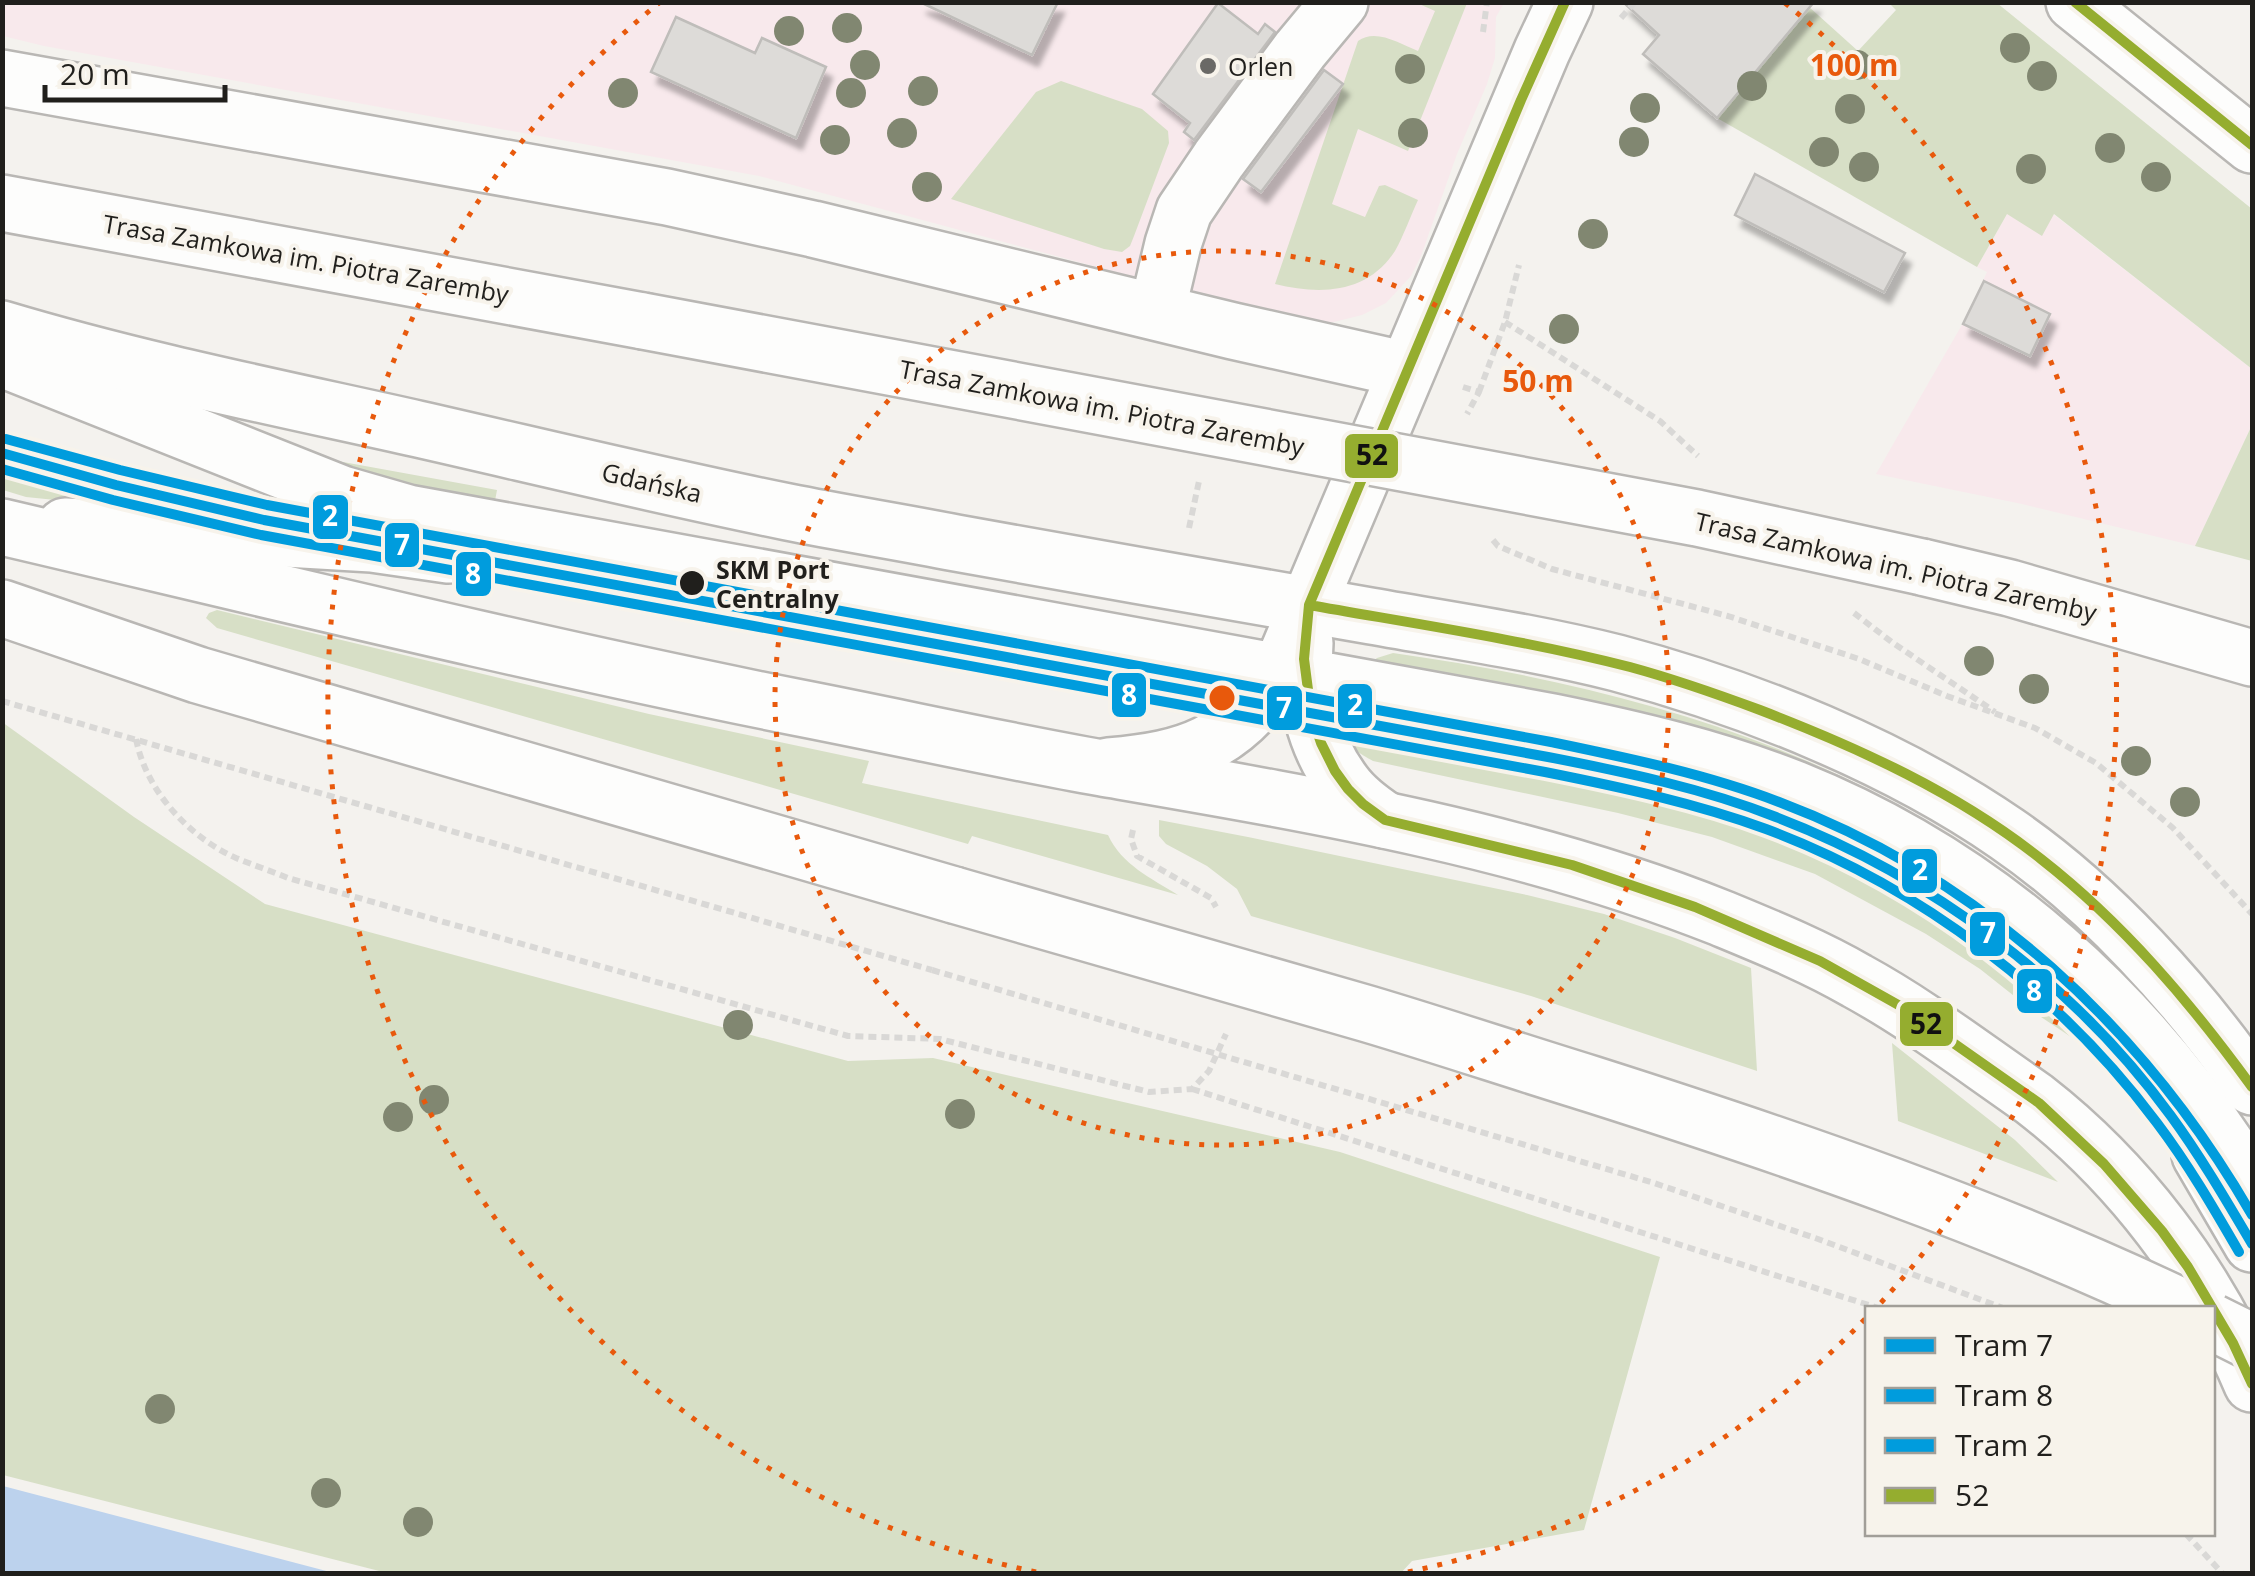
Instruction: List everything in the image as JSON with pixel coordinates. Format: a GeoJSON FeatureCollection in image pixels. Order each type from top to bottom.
{"type":"FeatureCollection","features":[{"type":"Feature","properties":{"kind":"main road"},"geometry":{"type":"LineString","coordinates":[[1157,311],[1184,212],[1219,159],[1340,2]]}},
{"type":"Feature","properties":{"kind":"main road"},"geometry":{"type":"LineString","coordinates":[[1096,767],[1170,758],[1192,751],[1289,692],[1304,664],[1309,605],[1565,2]]}},
{"type":"Feature","properties":{"kind":"main road"},"geometry":{"type":"LineString","coordinates":[[2074,2],[2252,146]]}},
{"type":"Feature","properties":{"kind":"main road"},"geometry":{"type":"LineString","coordinates":[[2,78],[667,198],[1407,370]]}},
{"type":"Feature","properties":{"kind":"main road","name":"Trasa Zamkowa im. Piotra Zaremby"},"geometry":{"type":"LineString","coordinates":[[2,202],[1678,514],[2010,588],[2252,658]]}},
{"type":"Feature","properties":{"kind":"main road","name":"Gdańska"},"geometry":{"type":"LineString","coordinates":[[2,329],[162,374],[768,508],[1535,645],[1690,685],[1835,740],[1893,767],[2007,834],[2050,866],[2106,917],[2204,1023],[2252,1087]]}},
{"type":"Feature","properties":{"kind":"main road"},"geometry":{"type":"LineString","coordinates":[[2,359],[342,494],[408,513],[1289,692],[1685,787],[1758,810],[1893,872],[1988,933],[2053,986],[2160,1099],[2196,1148],[2252,1244]]}},
{"type":"Feature","properties":{"kind":"main road"},"geometry":{"type":"LineString","coordinates":[[2,524],[402,547],[1289,692],[1610,734],[1721,763],[1792,788],[1892,835],[1954,872],[2046,940],[2104,992],[2182,1082],[2252,1184]]}},
{"type":"Feature","properties":{"kind":"main road"},"geometry":{"type":"LineString","coordinates":[[2,524],[657,680],[1385,820],[1593,872],[1671,898],[1770,938],[1852,978],[1924,1020],[2037,1102],[2119,1179],[2172,1243],[2213,1306]]}},
{"type":"Feature","properties":{"kind":"main road"},"geometry":{"type":"LineString","coordinates":[[2,608],[198,675],[1370,1014],[1691,1116],[1935,1203],[2180,1306]]}},
{"type":"Feature","properties":{"kind":"main road"},"geometry":{"type":"LineString","coordinates":[[1289,692],[1343,784],[1385,820]]}},
{"type":"Feature","properties":{"kind":"main road"},"geometry":{"type":"LineString","coordinates":[[2215,1309],[2252,1384]]}},
{"type":"Feature","properties":{"kind":"main road"},"geometry":{"type":"LineString","coordinates":[[2215,1324],[2252,1342]]}},
{"type":"Feature","properties":{"kind":"path"},"geometry":{"type":"LineString","coordinates":[[1482,37],[1487,2]]}},
{"type":"Feature","properties":{"kind":"path"},"geometry":{"type":"LineString","coordinates":[[1407,370],[1480,392],[1461,425]]}},
{"type":"Feature","properties":{"kind":"path"},"geometry":{"type":"LineString","coordinates":[[1487,532],[1498,546],[1552,569],[1728,616],[1860,659],[2034,728],[2096,763],[2173,828],[2252,914]]}},
{"type":"Feature","properties":{"kind":"path"},"geometry":{"type":"LineString","coordinates":[[2,700],[1654,1183],[1818,1238],[1999,1306]]}},
{"type":"Feature","properties":{"kind":"path"},"geometry":{"type":"LineString","coordinates":[[136,740],[152,781],[172,810],[206,840],[233,856],[288,878],[848,1036],[940,1039],[1148,1092],[1192,1089],[1872,1306]]}},
{"type":"Feature","properties":{"kind":"path"},"geometry":{"type":"LineString","coordinates":[[1135,816],[1131,839],[1137,856],[1211,898],[1221,916]]}},
{"type":"Feature","properties":{"kind":"path"},"geometry":{"type":"LineString","coordinates":[[1192,1089],[1209,1071],[1232,1022]]}},
{"type":"Feature","properties":{"kind":"path"},"geometry":{"type":"LineString","coordinates":[[2188,1536],[2223,1574]]}},
{"type":"Feature","properties":{"kind":"shaded area"},"geometry":{"type":"Polygon","coordinates":[[[3,2],[1504,3],[1496,17],[1495,58],[1487,84],[1411,276],[1386,303],[1362,315],[1313,323],[759,176],[3,36],[3,2]]]}},
{"type":"Feature","properties":{"kind":"shaded area"},"geometry":{"type":"Polygon","coordinates":[[[2007,214],[2053,214],[2252,369],[2252,425],[2195,546],[1876,474],[1963,323],[1987,272],[1977,267],[2007,214]]]}},
{"type":"Feature","properties":{"kind":"green space"},"geometry":{"type":"Polygon","coordinates":[[[1417,3],[1467,3],[1408,151],[1358,129],[1332,204],[1365,217],[1379,186],[1385,185],[1418,200],[1395,251],[1371,276],[1341,288],[1309,290],[1275,284],[1358,41],[1380,37],[1418,51],[1435,11],[1417,3]]]}},
{"type":"Feature","properties":{"kind":"green space"},"geometry":{"type":"Polygon","coordinates":[[[1889,3],[1997,3],[2252,209],[2252,369],[2054,214],[2042,236],[2007,214],[1977,267],[1717,118],[1808,6],[1858,51],[1896,10],[1889,3]]]}},
{"type":"Feature","properties":{"kind":"green space"},"geometry":{"type":"Polygon","coordinates":[[[1061,81],[1142,109],[1168,131],[1169,143],[1134,236],[1122,252],[951,199],[1036,92],[1061,81]]]}},
{"type":"Feature","properties":{"kind":"green space"},"geometry":{"type":"Polygon","coordinates":[[[2252,425],[2252,561],[2195,546],[2252,425]]]}},
{"type":"Feature","properties":{"kind":"green space"},"geometry":{"type":"Polygon","coordinates":[[[321,458],[497,490],[492,517],[321,458]]]}},
{"type":"Feature","properties":{"kind":"green space"},"geometry":{"type":"Polygon","coordinates":[[[2,468],[173,512],[26,497],[3,490],[2,468]]]}},
{"type":"Feature","properties":{"kind":"green space"},"geometry":{"type":"Polygon","coordinates":[[[217,610],[649,714],[869,761],[862,783],[1108,835],[1129,863],[1178,895],[972,836],[968,844],[217,628],[206,618],[217,610]]]}},
{"type":"Feature","properties":{"kind":"green space"},"geometry":{"type":"Polygon","coordinates":[[[1393,653],[1599,692],[1666,710],[1798,757],[1862,786],[1943,831],[2070,928],[1986,879],[1358,673],[1377,658],[1393,653]]]}},
{"type":"Feature","properties":{"kind":"green space"},"geometry":{"type":"Polygon","coordinates":[[[2,722],[134,817],[265,904],[848,1061],[933,1058],[1340,1152],[1660,1257],[1584,1530],[1412,1561],[1400,1574],[387,1573],[3,1475],[2,722]]]}},
{"type":"Feature","properties":{"kind":"green space"},"geometry":{"type":"Polygon","coordinates":[[[1348,730],[1624,783],[1775,835],[1865,876],[1950,926],[2029,985],[2098,1055],[1926,934],[1815,874],[1712,837],[1373,761],[1352,746],[1348,730]]]}},
{"type":"Feature","properties":{"kind":"green space"},"geometry":{"type":"Polygon","coordinates":[[[1159,820],[1604,914],[1751,968],[1757,1071],[1531,996],[1251,916],[1237,889],[1207,866],[1166,844],[1159,836],[1159,820]]]}},
{"type":"Feature","properties":{"kind":"green space"},"geometry":{"type":"Polygon","coordinates":[[[1892,1043],[2015,1140],[2058,1182],[1898,1121],[1892,1043]]]}},
{"type":"Feature","properties":{"kind":"water"},"geometry":{"type":"Polygon","coordinates":[[[3,1486],[334,1573],[3,1573],[3,1486]]]}},
{"type":"Feature","properties":{"kind":"building"},"geometry":{"type":"Polygon","coordinates":[[[920,2],[1058,2],[1032,55],[920,2]]]}},
{"type":"Feature","properties":{"kind":"building"},"geometry":{"type":"Polygon","coordinates":[[[1623,2],[1814,2],[1717,118],[1643,54],[1659,35],[1623,2]]]}},
{"type":"Feature","properties":{"kind":"building","name":"Orlen"},"geometry":{"type":"Polygon","coordinates":[[[1218,3],[1258,34],[1265,24],[1275,32],[1194,140],[1184,132],[1190,123],[1153,94],[1218,3]]]}},
{"type":"Feature","properties":{"kind":"building"},"geometry":{"type":"Polygon","coordinates":[[[676,17],[755,53],[762,38],[826,67],[796,138],[651,72],[676,17]]]}},
{"type":"Feature","properties":{"kind":"building"},"geometry":{"type":"Polygon","coordinates":[[[1324,70],[1343,84],[1261,192],[1243,179],[1324,70]]]}},
{"type":"Feature","properties":{"kind":"building"},"geometry":{"type":"Polygon","coordinates":[[[1755,174],[1905,253],[1884,292],[1735,215],[1755,174]]]}},
{"type":"Feature","properties":{"kind":"building"},"geometry":{"type":"Polygon","coordinates":[[[1984,281],[2050,314],[2030,356],[1963,324],[1984,281]]]}},
{"type":"Feature","properties":{"kind":"tram line","name":"2"},"geometry":{"type":"LineString","coordinates":[[6,439],[267,505],[1551,742],[1751,792],[1853,834],[1924,873],[1990,917],[2052,967],[2109,1022],[2161,1082],[2252,1215]]}},
{"type":"Feature","properties":{"kind":"tram line","name":"7"},"geometry":{"type":"LineString","coordinates":[[2,453],[264,520],[1548,757],[1663,782],[1748,807],[1833,841],[1889,870],[1943,902],[2044,978],[2090,1021],[2171,1116],[2252,1244]]}},
{"type":"Feature","properties":{"kind":"tram line","name":"8"},"geometry":{"type":"LineString","coordinates":[[2,469],[261,535],[1545,772],[1685,803],[1766,829],[1878,881],[1982,948],[2031,987],[2118,1075],[2157,1123],[2239,1252]]}},
{"type":"Feature","properties":{"kind":"transit line","name":"52"},"geometry":{"type":"LineString","coordinates":[[1565,2],[1309,605],[1304,659],[1311,713],[1321,743],[1348,789],[1385,820],[1572,865],[1695,907],[1820,961],[1902,1007],[2039,1103],[2104,1164],[2162,1231],[2211,1306]]}},
{"type":"Feature","properties":{"kind":"transit line","name":"52"},"geometry":{"type":"LineString","coordinates":[[2075,2],[2252,145]]}},
{"type":"Feature","properties":{"kind":"transit line","name":"52"},"geometry":{"type":"LineString","coordinates":[[1309,605],[1510,641],[1646,672],[1760,710],[1906,774],[2009,835],[2100,910],[2180,995],[2252,1087]]}},
{"type":"Feature","properties":{"kind":"transit line","name":"52"},"geometry":{"type":"LineString","coordinates":[[2215,1313],[2252,1384]]}},
{"type":"Feature","properties":{"kind":"place","name":"Orlen"},"geometry":{"type":"Point","coordinates":[1208,66]}},
{"type":"Feature","properties":{"kind":"place","name":"SKM Port Centralny"},"geometry":{"type":"Point","coordinates":[692,583]}}]}
